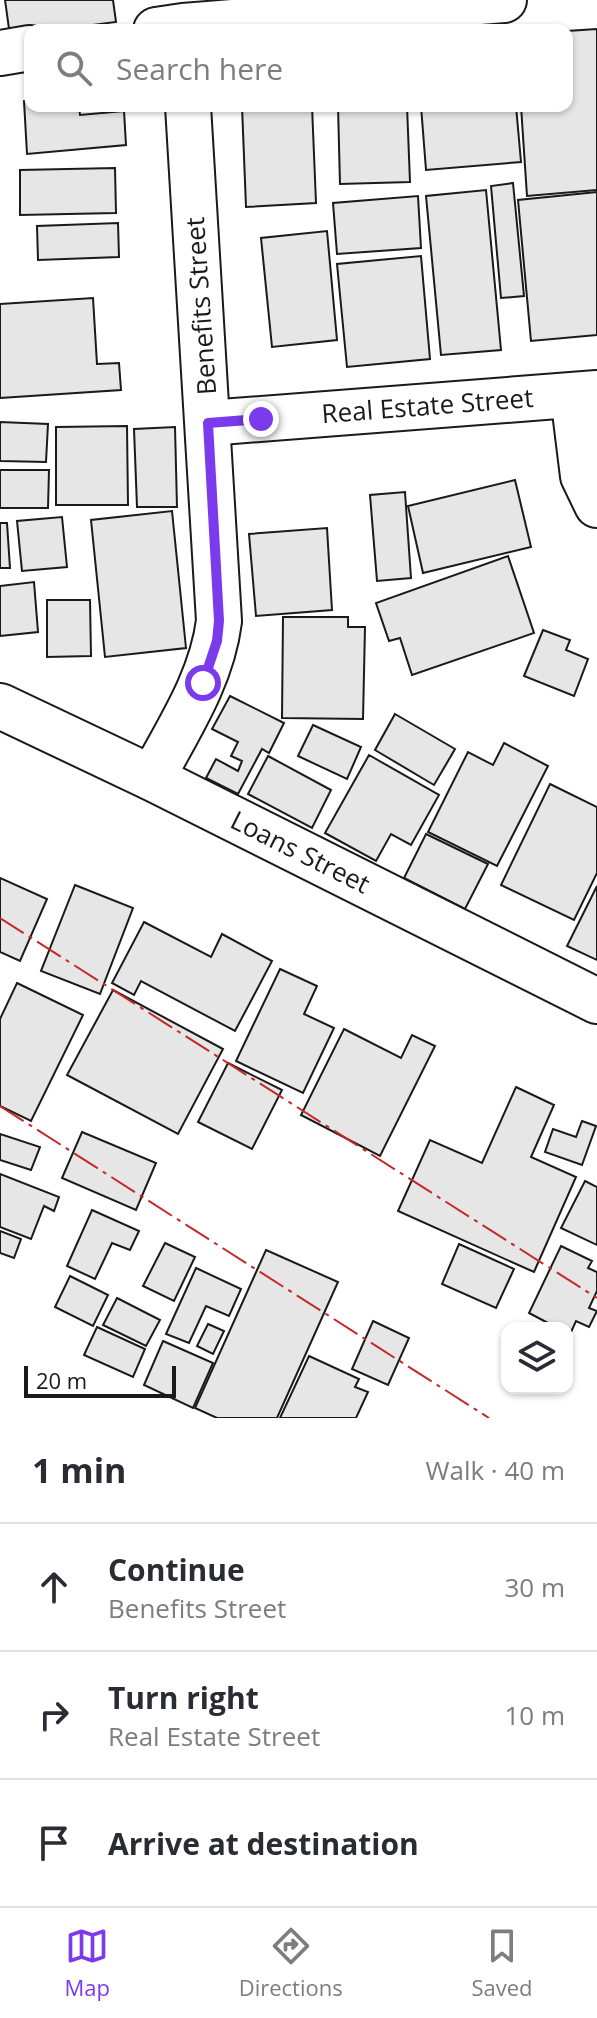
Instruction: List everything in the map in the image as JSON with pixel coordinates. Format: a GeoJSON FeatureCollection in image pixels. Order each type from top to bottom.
{"type":"FeatureCollection","features":[{"type":"Feature","properties":{"kind":"street"},"geometry":{"type":"LineString","coordinates":[[176,22],[504,0]]}},
{"type":"Feature","properties":{"kind":"street"},"geometry":{"type":"LineString","coordinates":[[0,53],[24,49]]}},
{"type":"Feature","properties":{"kind":"street","name":"Benefits Street"},"geometry":{"type":"LineString","coordinates":[[152,778],[203,683],[217,641],[219,621],[188,112]]}},
{"type":"Feature","properties":{"kind":"street"},"geometry":{"type":"LineString","coordinates":[[585,394],[583,476],[597,505]]}},
{"type":"Feature","properties":{"kind":"street","name":"Real Estate Street"},"geometry":{"type":"LineString","coordinates":[[208,423],[585,394]]}},
{"type":"Feature","properties":{"kind":"street","name":"Loans Street"},"geometry":{"type":"LineString","coordinates":[[0,706],[152,778],[597,1001]]}},
{"type":"Feature","properties":{"kind":"building"},"geometry":{"type":"Polygon","coordinates":[[[5,0],[113,0],[116,22],[24,24],[24,32],[10,36],[5,0]]]}},
{"type":"Feature","properties":{"kind":"building"},"geometry":{"type":"Polygon","coordinates":[[[597,29],[597,190],[527,196],[521,112],[573,112],[573,31],[597,29]]]}},
{"type":"Feature","properties":{"kind":"building"},"geometry":{"type":"Polygon","coordinates":[[[25,112],[80,112],[80,115],[124,112],[126,145],[27,154],[25,112]]]}},
{"type":"Feature","properties":{"kind":"building"},"geometry":{"type":"Polygon","coordinates":[[[242,112],[312,112],[316,203],[246,207],[242,112]]]}},
{"type":"Feature","properties":{"kind":"building"},"geometry":{"type":"Polygon","coordinates":[[[338,112],[407,112],[410,182],[340,184],[338,112]]]}},
{"type":"Feature","properties":{"kind":"building"},"geometry":{"type":"Polygon","coordinates":[[[421,112],[517,112],[521,162],[426,170],[421,112]]]}},
{"type":"Feature","properties":{"kind":"building"},"geometry":{"type":"Polygon","coordinates":[[[115,168],[116,213],[20,215],[20,170],[115,168]]]}},
{"type":"Feature","properties":{"kind":"building"},"geometry":{"type":"Polygon","coordinates":[[[513,183],[524,296],[501,298],[491,186],[513,183]]]}},
{"type":"Feature","properties":{"kind":"building"},"geometry":{"type":"Polygon","coordinates":[[[486,190],[501,350],[441,355],[426,196],[486,190]]]}},
{"type":"Feature","properties":{"kind":"building"},"geometry":{"type":"Polygon","coordinates":[[[597,192],[597,335],[531,341],[518,200],[597,192]]]}},
{"type":"Feature","properties":{"kind":"building"},"geometry":{"type":"Polygon","coordinates":[[[418,196],[421,248],[337,254],[333,203],[418,196]]]}},
{"type":"Feature","properties":{"kind":"building"},"geometry":{"type":"Polygon","coordinates":[[[118,223],[119,257],[38,260],[37,226],[118,223]]]}},
{"type":"Feature","properties":{"kind":"building"},"geometry":{"type":"Polygon","coordinates":[[[327,231],[337,340],[272,347],[261,238],[327,231]]]}},
{"type":"Feature","properties":{"kind":"building"},"geometry":{"type":"Polygon","coordinates":[[[421,256],[430,359],[347,367],[337,264],[421,256]]]}},
{"type":"Feature","properties":{"kind":"building"},"geometry":{"type":"Polygon","coordinates":[[[93,298],[97,364],[119,363],[121,390],[0,398],[0,304],[93,298]]]}},
{"type":"Feature","properties":{"kind":"building"},"geometry":{"type":"Polygon","coordinates":[[[0,422],[48,424],[46,462],[0,461],[0,422]]]}},
{"type":"Feature","properties":{"kind":"building"},"geometry":{"type":"Polygon","coordinates":[[[127,426],[128,505],[56,505],[56,427],[127,426]]]}},
{"type":"Feature","properties":{"kind":"building"},"geometry":{"type":"Polygon","coordinates":[[[175,427],[177,507],[137,507],[134,429],[175,427]]]}},
{"type":"Feature","properties":{"kind":"building"},"geometry":{"type":"Polygon","coordinates":[[[0,470],[49,470],[48,508],[0,508],[0,470]]]}},
{"type":"Feature","properties":{"kind":"building"},"geometry":{"type":"Polygon","coordinates":[[[515,480],[531,547],[423,573],[408,506],[515,480]]]}},
{"type":"Feature","properties":{"kind":"building"},"geometry":{"type":"Polygon","coordinates":[[[405,492],[411,578],[377,581],[370,495],[405,492]]]}},
{"type":"Feature","properties":{"kind":"building"},"geometry":{"type":"Polygon","coordinates":[[[172,511],[186,648],[105,657],[91,520],[172,511]]]}},
{"type":"Feature","properties":{"kind":"building"},"geometry":{"type":"Polygon","coordinates":[[[62,517],[67,567],[22,571],[17,521],[62,517]]]}},
{"type":"Feature","properties":{"kind":"building"},"geometry":{"type":"Polygon","coordinates":[[[0,523],[7,523],[10,568],[0,568],[0,523]]]}},
{"type":"Feature","properties":{"kind":"building"},"geometry":{"type":"Polygon","coordinates":[[[327,528],[332,610],[256,616],[249,534],[327,528]]]}},
{"type":"Feature","properties":{"kind":"building"},"geometry":{"type":"Polygon","coordinates":[[[508,556],[534,633],[412,675],[400,638],[389,641],[376,603],[508,556]]]}},
{"type":"Feature","properties":{"kind":"building"},"geometry":{"type":"Polygon","coordinates":[[[34,582],[38,632],[0,636],[0,586],[34,582]]]}},
{"type":"Feature","properties":{"kind":"building"},"geometry":{"type":"Polygon","coordinates":[[[47,600],[90,600],[91,656],[47,657],[47,600]]]}},
{"type":"Feature","properties":{"kind":"building"},"geometry":{"type":"Polygon","coordinates":[[[283,617],[348,617],[348,627],[365,627],[363,719],[282,718],[283,617]]]}},
{"type":"Feature","properties":{"kind":"building"},"geometry":{"type":"Polygon","coordinates":[[[543,630],[570,640],[566,650],[588,659],[574,696],[524,676],[543,630]]]}},
{"type":"Feature","properties":{"kind":"building"},"geometry":{"type":"Polygon","coordinates":[[[230,696],[284,723],[269,753],[262,749],[238,794],[206,778],[216,759],[238,771],[242,761],[231,756],[238,742],[212,729],[230,696]]]}},
{"type":"Feature","properties":{"kind":"building"},"geometry":{"type":"Polygon","coordinates":[[[395,714],[455,749],[434,785],[375,750],[395,714]]]}},
{"type":"Feature","properties":{"kind":"building"},"geometry":{"type":"Polygon","coordinates":[[[313,725],[361,747],[347,779],[298,756],[313,725]]]}},
{"type":"Feature","properties":{"kind":"building"},"geometry":{"type":"Polygon","coordinates":[[[504,743],[548,766],[497,866],[428,832],[468,752],[493,765],[504,743]]]}},
{"type":"Feature","properties":{"kind":"building"},"geometry":{"type":"Polygon","coordinates":[[[369,755],[439,795],[411,845],[391,834],[376,861],[325,833],[369,755]]]}},
{"type":"Feature","properties":{"kind":"building"},"geometry":{"type":"Polygon","coordinates":[[[268,756],[331,790],[312,828],[248,794],[268,756]]]}},
{"type":"Feature","properties":{"kind":"building"},"geometry":{"type":"Polygon","coordinates":[[[550,784],[597,807],[597,873],[574,920],[501,885],[550,784]]]}},
{"type":"Feature","properties":{"kind":"building"},"geometry":{"type":"Polygon","coordinates":[[[426,834],[488,864],[465,909],[404,878],[426,834]]]}},
{"type":"Feature","properties":{"kind":"building"},"geometry":{"type":"Polygon","coordinates":[[[0,878],[47,899],[20,961],[0,952],[0,878]]]}},
{"type":"Feature","properties":{"kind":"building"},"geometry":{"type":"Polygon","coordinates":[[[75,885],[133,908],[100,994],[41,971],[75,885]]]}},
{"type":"Feature","properties":{"kind":"building"},"geometry":{"type":"Polygon","coordinates":[[[597,886],[597,960],[567,946],[597,886]]]}},
{"type":"Feature","properties":{"kind":"building"},"geometry":{"type":"Polygon","coordinates":[[[144,922],[211,957],[222,934],[272,961],[235,1031],[141,981],[134,995],[112,983],[144,922]]]}},
{"type":"Feature","properties":{"kind":"building"},"geometry":{"type":"Polygon","coordinates":[[[280,969],[317,986],[304,1014],[334,1028],[303,1093],[236,1061],[280,969]]]}},
{"type":"Feature","properties":{"kind":"building"},"geometry":{"type":"Polygon","coordinates":[[[17,983],[83,1015],[31,1121],[0,1106],[0,1019],[17,983]]]}},
{"type":"Feature","properties":{"kind":"building"},"geometry":{"type":"Polygon","coordinates":[[[113,990],[223,1049],[178,1134],[67,1075],[113,990]]]}},
{"type":"Feature","properties":{"kind":"building"},"geometry":{"type":"Polygon","coordinates":[[[344,1029],[401,1058],[412,1035],[435,1046],[380,1156],[301,1115],[344,1029]]]}},
{"type":"Feature","properties":{"kind":"building"},"geometry":{"type":"Polygon","coordinates":[[[228,1063],[282,1090],[252,1149],[198,1122],[228,1063]]]}},
{"type":"Feature","properties":{"kind":"building"},"geometry":{"type":"Polygon","coordinates":[[[516,1087],[554,1105],[531,1157],[576,1177],[534,1272],[398,1211],[430,1140],[482,1163],[516,1087]]]}},
{"type":"Feature","properties":{"kind":"building"},"geometry":{"type":"Polygon","coordinates":[[[582,1121],[596,1126],[582,1165],[545,1152],[553,1129],[576,1137],[582,1121]]]}},
{"type":"Feature","properties":{"kind":"building"},"geometry":{"type":"Polygon","coordinates":[[[82,1132],[156,1163],[136,1210],[62,1178],[82,1132]]]}},
{"type":"Feature","properties":{"kind":"building"},"geometry":{"type":"Polygon","coordinates":[[[0,1134],[40,1147],[31,1170],[0,1160],[0,1134]]]}},
{"type":"Feature","properties":{"kind":"building"},"geometry":{"type":"Polygon","coordinates":[[[0,1174],[59,1197],[54,1211],[44,1206],[31,1239],[0,1227],[0,1174]]]}},
{"type":"Feature","properties":{"kind":"building"},"geometry":{"type":"Polygon","coordinates":[[[585,1181],[597,1187],[597,1245],[561,1228],[585,1181]]]}},
{"type":"Feature","properties":{"kind":"building"},"geometry":{"type":"Polygon","coordinates":[[[92,1210],[139,1231],[130,1250],[112,1243],[95,1279],[67,1266],[92,1210]]]}},
{"type":"Feature","properties":{"kind":"building"},"geometry":{"type":"Polygon","coordinates":[[[0,1231],[21,1239],[14,1258],[0,1253],[0,1231]]]}},
{"type":"Feature","properties":{"kind":"building"},"geometry":{"type":"Polygon","coordinates":[[[165,1243],[195,1257],[174,1301],[143,1286],[165,1243]]]}},
{"type":"Feature","properties":{"kind":"building"},"geometry":{"type":"Polygon","coordinates":[[[459,1244],[514,1269],[496,1308],[442,1284],[459,1244]]]}},
{"type":"Feature","properties":{"kind":"building"},"geometry":{"type":"Polygon","coordinates":[[[561,1246],[592,1261],[588,1268],[597,1272],[597,1291],[589,1308],[597,1311],[589,1327],[576,1321],[573,1328],[573,1322],[546,1322],[529,1313],[561,1246]]]}},
{"type":"Feature","properties":{"kind":"building"},"geometry":{"type":"Polygon","coordinates":[[[266,1250],[338,1282],[277,1418],[217,1418],[195,1408],[266,1250]]]}},
{"type":"Feature","properties":{"kind":"building"},"geometry":{"type":"Polygon","coordinates":[[[196,1268],[241,1289],[229,1316],[206,1306],[189,1343],[166,1334],[196,1268]]]}},
{"type":"Feature","properties":{"kind":"building"},"geometry":{"type":"Polygon","coordinates":[[[70,1276],[108,1295],[93,1326],[55,1307],[70,1276]]]}},
{"type":"Feature","properties":{"kind":"building"},"geometry":{"type":"Polygon","coordinates":[[[117,1298],[160,1320],[146,1346],[103,1325],[117,1298]]]}},
{"type":"Feature","properties":{"kind":"building"},"geometry":{"type":"Polygon","coordinates":[[[373,1321],[409,1338],[388,1385],[352,1369],[373,1321]]]}},
{"type":"Feature","properties":{"kind":"building"},"geometry":{"type":"Polygon","coordinates":[[[208,1324],[224,1331],[213,1354],[197,1346],[208,1324]]]}},
{"type":"Feature","properties":{"kind":"building"},"geometry":{"type":"Polygon","coordinates":[[[97,1327],[145,1349],[133,1377],[84,1355],[97,1327]]]}},
{"type":"Feature","properties":{"kind":"building"},"geometry":{"type":"Polygon","coordinates":[[[163,1341],[213,1363],[193,1408],[144,1385],[163,1341]]]}},
{"type":"Feature","properties":{"kind":"building"},"geometry":{"type":"Polygon","coordinates":[[[309,1356],[359,1379],[355,1387],[368,1392],[356,1418],[280,1418],[309,1356]]]}},
{"type":"Feature","properties":{"kind":"power"},"geometry":{"type":"LineString","coordinates":[[0,918],[597,1298]]}},
{"type":"Feature","properties":{"kind":"power"},"geometry":{"type":"LineString","coordinates":[[0,1106],[489,1418]]}},
{"type":"Feature","properties":{"kind":"route"},"geometry":{"type":"LineString","coordinates":[[203,683],[217,641],[219,621],[208,423],[261,419]]}}]}
